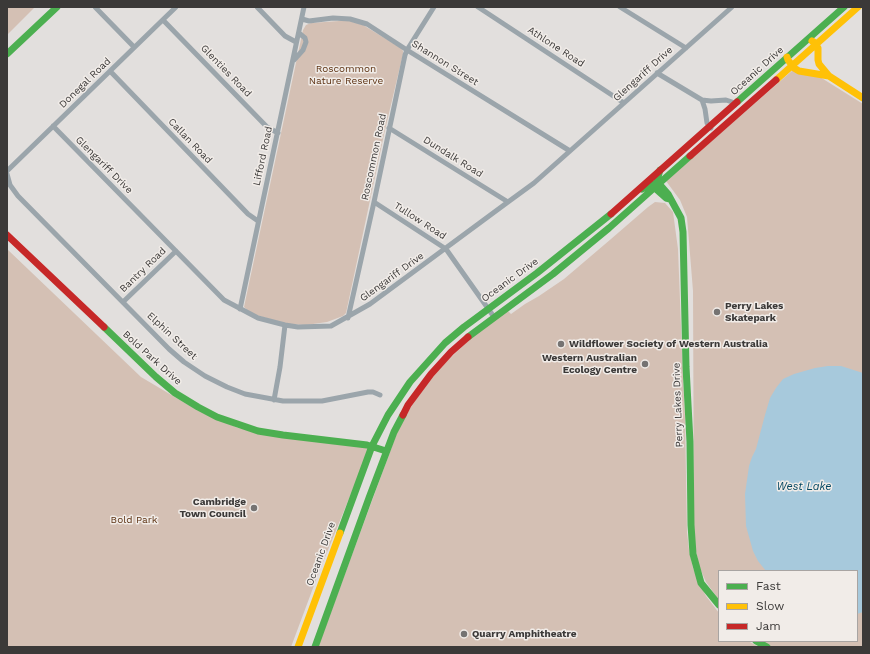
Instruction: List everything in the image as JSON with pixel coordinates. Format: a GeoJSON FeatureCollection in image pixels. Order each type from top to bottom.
{"type":"FeatureCollection","features":[{"type":"Feature","properties":{"kind":"main road"},"geometry":{"type":"LineString","coordinates":[[7,48],[51,7]]}},
{"type":"Feature","properties":{"kind":"main road"},"geometry":{"type":"LineString","coordinates":[[7,54],[57,7]]}},
{"type":"Feature","properties":{"kind":"main road","name":"Oceanic Drive"},"geometry":{"type":"LineString","coordinates":[[298,647],[372,446],[388,415],[410,382],[445,344],[464,327],[581,239],[710,127],[844,7]]}},
{"type":"Feature","properties":{"kind":"main road","name":"Oceanic Drive"},"geometry":{"type":"LineString","coordinates":[[315,647],[394,432],[408,405],[431,374],[451,352],[469,336],[574,257],[609,228],[858,7]]}},
{"type":"Feature","properties":{"kind":"main road"},"geometry":{"type":"LineString","coordinates":[[808,39],[816,45],[818,49],[819,64],[829,76],[863,98]]}},
{"type":"Feature","properties":{"kind":"main road"},"geometry":{"type":"LineString","coordinates":[[788,57],[788,60],[799,71],[829,76]]}},
{"type":"Feature","properties":{"kind":"main road"},"geometry":{"type":"LineString","coordinates":[[633,194],[648,185],[657,185],[660,170]]}},
{"type":"Feature","properties":{"kind":"main road","name":"Perry Lakes Drive"},"geometry":{"type":"LineString","coordinates":[[657,185],[661,186],[666,191],[681,218],[683,232],[693,554],[701,583],[718,604]]}},
{"type":"Feature","properties":{"kind":"main road","name":"Bold Park Drive"},"geometry":{"type":"LineString","coordinates":[[7,235],[156,377],[175,393],[198,407],[216,417],[258,431],[372,446],[386,451]]}},
{"type":"Feature","properties":{"kind":"main road"},"geometry":{"type":"LineString","coordinates":[[758,642],[767,647]]}},
{"type":"Feature","properties":{"kind":"street"},"geometry":{"type":"LineString","coordinates":[[95,7],[134,47]]}},
{"type":"Feature","properties":{"kind":"street","name":"Donegal Road"},"geometry":{"type":"LineString","coordinates":[[7,173],[53,126],[176,7]]}},
{"type":"Feature","properties":{"kind":"street"},"geometry":{"type":"LineString","coordinates":[[257,7],[285,36],[296,42]]}},
{"type":"Feature","properties":{"kind":"street","name":"Lifford Road"},"geometry":{"type":"LineString","coordinates":[[240,309],[304,7]]}},
{"type":"Feature","properties":{"kind":"street","name":"Roscommon Road"},"geometry":{"type":"LineString","coordinates":[[348,318],[407,50],[434,7]]}},
{"type":"Feature","properties":{"kind":"street","name":"Athlone Road"},"geometry":{"type":"LineString","coordinates":[[478,7],[624,103]]}},
{"type":"Feature","properties":{"kind":"street"},"geometry":{"type":"LineString","coordinates":[[620,7],[686,48]]}},
{"type":"Feature","properties":{"kind":"street","name":"Glengariff Drive"},"geometry":{"type":"LineString","coordinates":[[53,126],[224,300],[258,318],[285,325],[298,327],[331,326],[348,318],[370,304],[534,183],[732,7]]}},
{"type":"Feature","properties":{"kind":"street","name":"Shannon Street"},"geometry":{"type":"LineString","coordinates":[[302,19],[309,21],[333,18],[350,19],[367,24],[570,151]]}},
{"type":"Feature","properties":{"kind":"street","name":"Glenties Road"},"geometry":{"type":"LineString","coordinates":[[163,20],[267,127],[278,133]]}},
{"type":"Feature","properties":{"kind":"street"},"geometry":{"type":"LineString","coordinates":[[293,61],[302,50],[306,42],[306,38],[299,33]]}},
{"type":"Feature","properties":{"kind":"street","name":"Callan Road"},"geometry":{"type":"LineString","coordinates":[[110,71],[248,214],[258,221]]}},
{"type":"Feature","properties":{"kind":"street"},"geometry":{"type":"LineString","coordinates":[[657,73],[702,100],[726,100],[732,102],[738,113]]}},
{"type":"Feature","properties":{"kind":"street"},"geometry":{"type":"LineString","coordinates":[[702,100],[707,123],[712,129],[719,131]]}},
{"type":"Feature","properties":{"kind":"street","name":"Dundalk Road"},"geometry":{"type":"LineString","coordinates":[[389,128],[508,202]]}},
{"type":"Feature","properties":{"kind":"street","name":"Elphin Street"},"geometry":{"type":"LineString","coordinates":[[7,173],[10,185],[18,196],[169,349],[199,373],[236,391],[274,400],[322,402],[368,392],[373,392],[380,395]]}},
{"type":"Feature","properties":{"kind":"street","name":"Tullow Road"},"geometry":{"type":"LineString","coordinates":[[374,202],[446,248],[494,317]]}},
{"type":"Feature","properties":{"kind":"street","name":"Bantry Road"},"geometry":{"type":"LineString","coordinates":[[123,302],[176,251]]}},
{"type":"Feature","properties":{"kind":"street"},"geometry":{"type":"LineString","coordinates":[[274,400],[285,325]]}},
{"type":"Feature","properties":{"kind":"green space"},"geometry":{"type":"Polygon","coordinates":[[[7,7],[35,7],[7,35],[7,7]]]}},
{"type":"Feature","properties":{"kind":"green space","name":"Roscommon Nature Reserve"},"geometry":{"type":"Polygon","coordinates":[[[350,21],[363,25],[401,48],[403,54],[385,130],[346,313],[343,316],[327,322],[306,325],[288,324],[252,314],[244,307],[303,30],[306,25],[311,23],[350,21]]]}},
{"type":"Feature","properties":{"kind":"green space"},"geometry":{"type":"Polygon","coordinates":[[[793,70],[820,77],[863,104],[863,647],[771,647],[764,642],[858,642],[858,570],[718,570],[718,599],[706,582],[699,566],[695,546],[694,526],[693,291],[687,217],[680,200],[666,181],[793,70]]]}},
{"type":"Feature","properties":{"kind":"green space"},"geometry":{"type":"Polygon","coordinates":[[[655,202],[665,203],[673,212],[678,249],[685,418],[687,532],[693,568],[706,596],[718,612],[718,642],[750,642],[759,647],[318,647],[397,433],[409,410],[433,375],[470,339],[507,310],[511,314],[564,279],[655,202]]]}},
{"type":"Feature","properties":{"kind":"green space","name":"Bold Park"},"geometry":{"type":"Polygon","coordinates":[[[7,249],[141,377],[195,409],[238,428],[370,447],[319,572],[291,647],[7,647],[7,249]]]}},
{"type":"Feature","properties":{"kind":"water","name":"West Lake"},"geometry":{"type":"Polygon","coordinates":[[[841,366],[863,373],[863,612],[858,614],[858,570],[765,570],[753,551],[746,526],[745,494],[749,466],[756,449],[770,398],[783,379],[815,368],[841,366]]]}},
{"type":"Feature","properties":{"kind":"traffic: fast"},"geometry":{"type":"LineString","coordinates":[[7,54],[57,7]]}},
{"type":"Feature","properties":{"kind":"traffic: fast"},"geometry":{"type":"LineString","coordinates":[[737,102],[844,7]]}},
{"type":"Feature","properties":{"kind":"traffic: fast"},"geometry":{"type":"LineString","coordinates":[[468,337],[553,274],[609,228],[690,156]]}},
{"type":"Feature","properties":{"kind":"traffic: fast"},"geometry":{"type":"LineString","coordinates":[[660,170],[657,180],[657,190],[666,198],[670,199]]}},
{"type":"Feature","properties":{"kind":"traffic: fast"},"geometry":{"type":"LineString","coordinates":[[642,189],[652,184],[661,186],[668,194],[681,218],[683,232],[693,554],[701,583],[718,604]]}},
{"type":"Feature","properties":{"kind":"traffic: fast"},"geometry":{"type":"LineString","coordinates":[[340,533],[372,446],[388,415],[410,382],[445,343],[464,327],[537,273],[611,214]]}},
{"type":"Feature","properties":{"kind":"traffic: fast"},"geometry":{"type":"LineString","coordinates":[[104,327],[156,377],[175,393],[217,417],[258,431],[367,445],[386,451]]}},
{"type":"Feature","properties":{"kind":"traffic: fast"},"geometry":{"type":"LineString","coordinates":[[315,647],[394,432],[403,415]]}},
{"type":"Feature","properties":{"kind":"traffic: fast"},"geometry":{"type":"LineString","coordinates":[[758,642],[767,647]]}},
{"type":"Feature","properties":{"kind":"traffic: slow"},"geometry":{"type":"LineString","coordinates":[[776,80],[858,7]]}},
{"type":"Feature","properties":{"kind":"traffic: slow"},"geometry":{"type":"LineString","coordinates":[[812,41],[818,48],[819,64],[829,76],[863,98]]}},
{"type":"Feature","properties":{"kind":"traffic: slow"},"geometry":{"type":"LineString","coordinates":[[787,57],[794,68],[799,71],[829,76]]}},
{"type":"Feature","properties":{"kind":"traffic: slow"},"geometry":{"type":"LineString","coordinates":[[298,647],[340,533]]}},
{"type":"Feature","properties":{"kind":"traffic: jam"},"geometry":{"type":"LineString","coordinates":[[690,156],[776,80]]}},
{"type":"Feature","properties":{"kind":"traffic: jam"},"geometry":{"type":"LineString","coordinates":[[611,214],[737,102]]}},
{"type":"Feature","properties":{"kind":"traffic: jam"},"geometry":{"type":"LineString","coordinates":[[7,235],[104,327]]}},
{"type":"Feature","properties":{"kind":"traffic: jam"},"geometry":{"type":"LineString","coordinates":[[403,415],[408,405],[431,374],[451,352],[468,337]]}},
{"type":"Feature","properties":{"kind":"place","name":"Perry Lakes Skatepark"},"geometry":{"type":"Point","coordinates":[717,312]}},
{"type":"Feature","properties":{"kind":"place","name":"Wildflower Society of Western Australia"},"geometry":{"type":"Point","coordinates":[561,344]}},
{"type":"Feature","properties":{"kind":"place","name":"Western Australian Ecology Centre"},"geometry":{"type":"Point","coordinates":[645,364]}},
{"type":"Feature","properties":{"kind":"place","name":"Cambridge Town Council"},"geometry":{"type":"Point","coordinates":[254,508]}},
{"type":"Feature","properties":{"kind":"place","name":"Quarry Amphitheatre"},"geometry":{"type":"Point","coordinates":[464,634]}}]}
